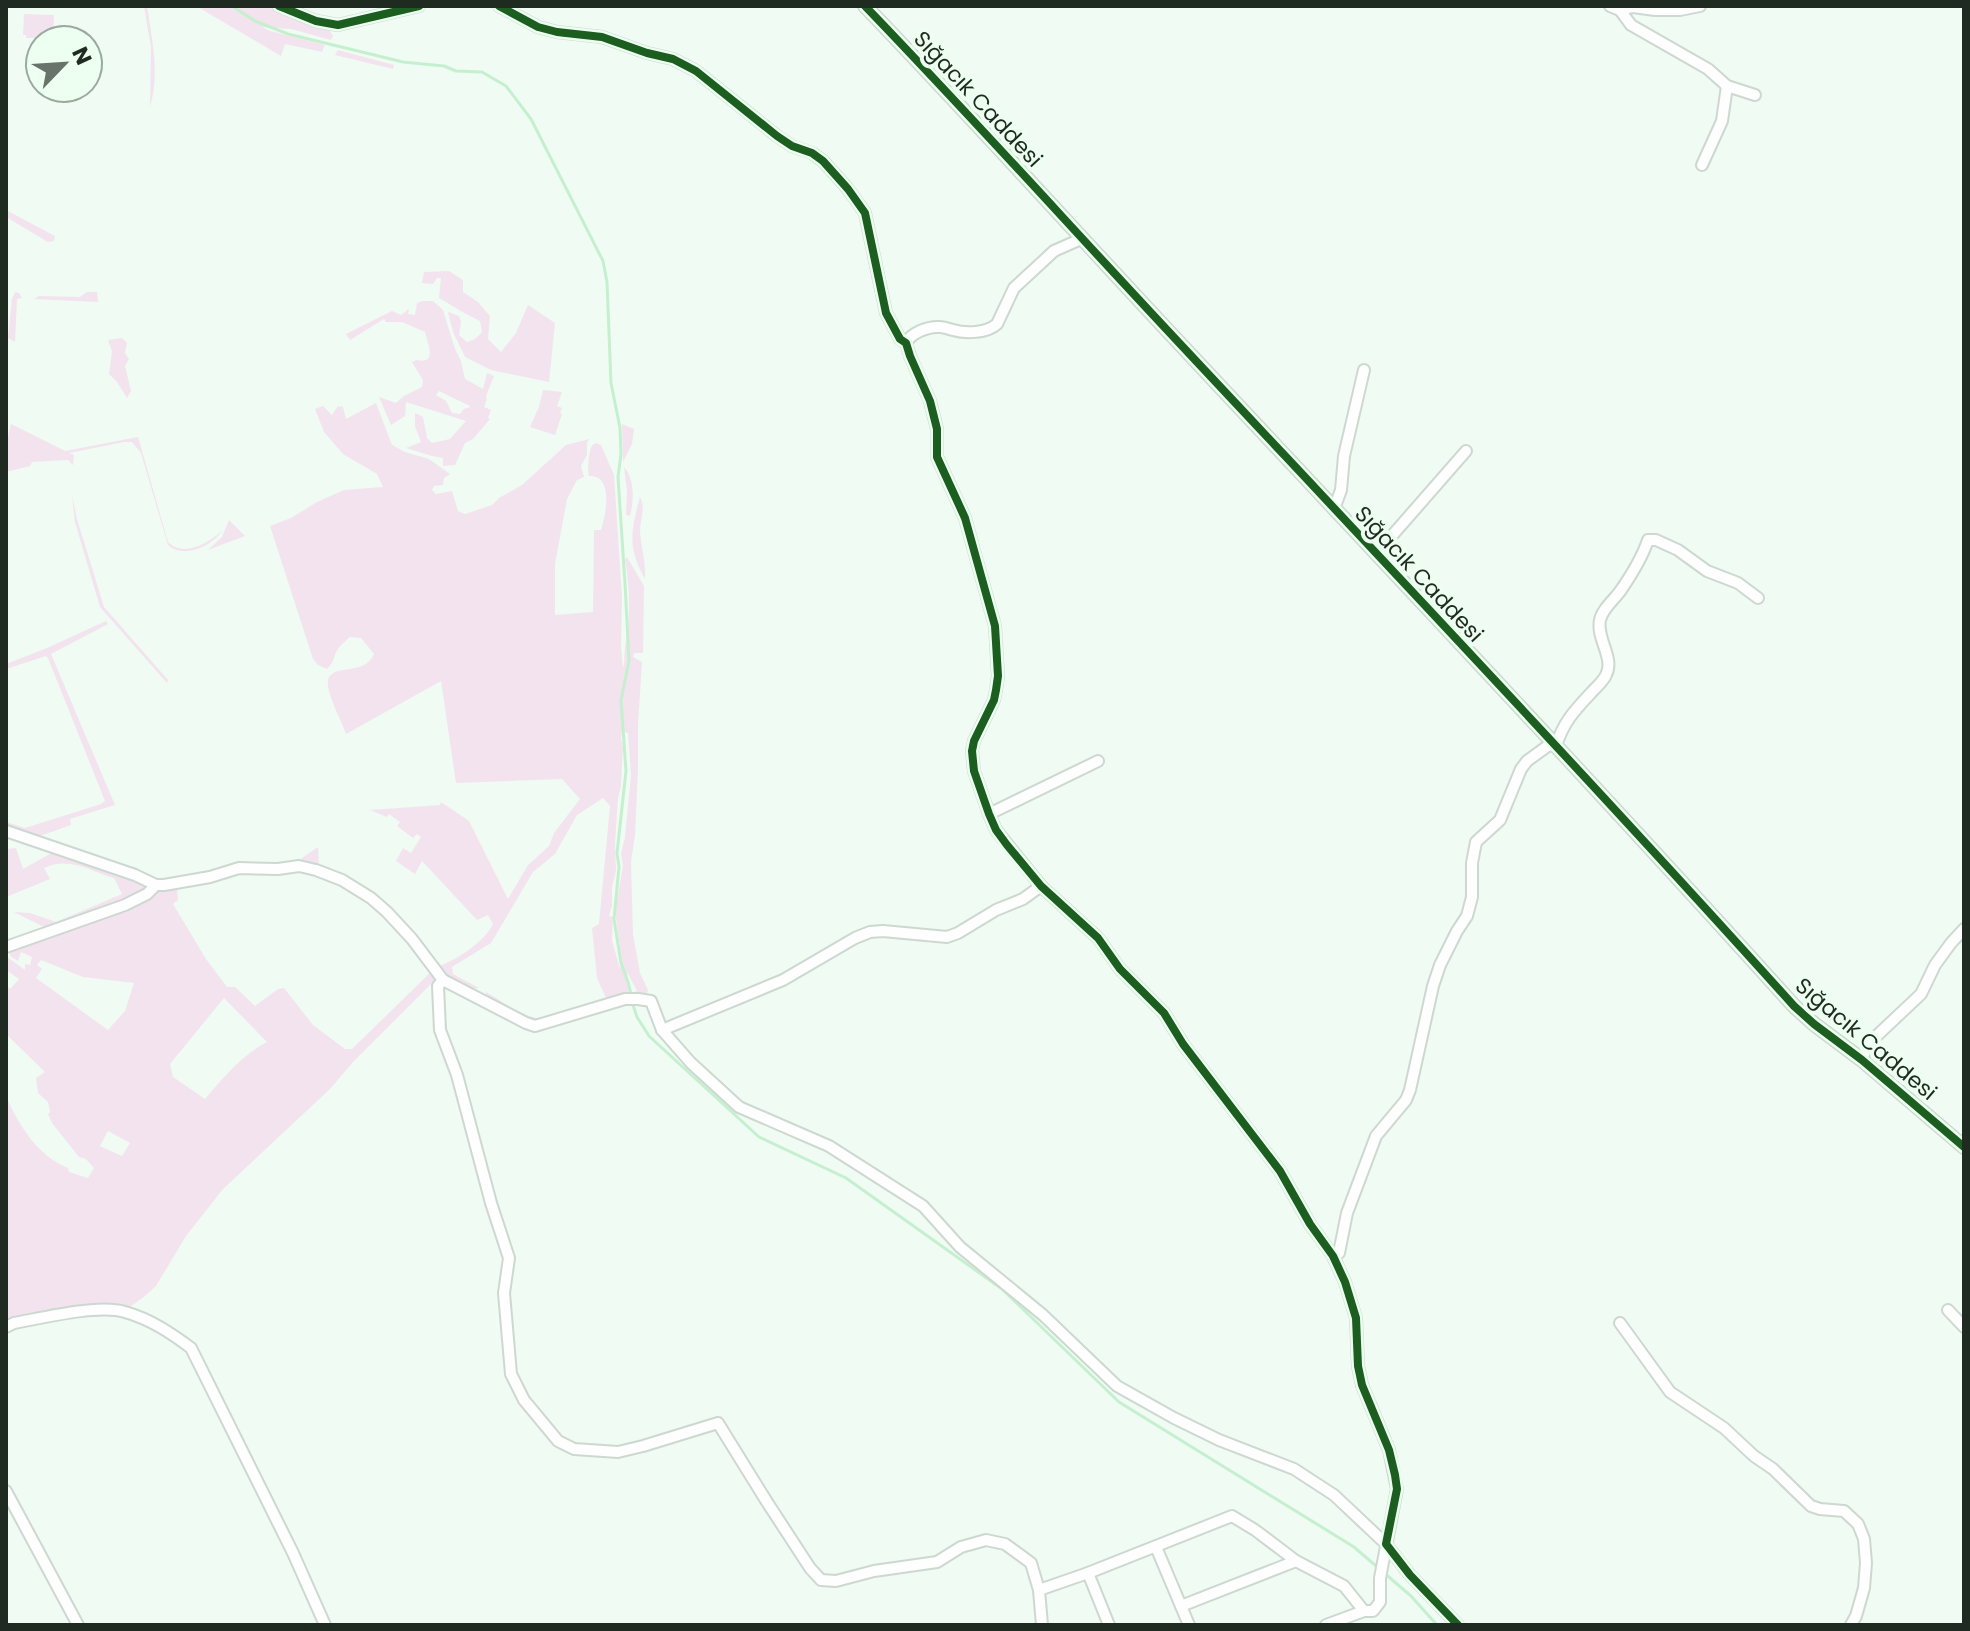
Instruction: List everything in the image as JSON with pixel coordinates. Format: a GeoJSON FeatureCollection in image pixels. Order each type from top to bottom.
{"type":"FeatureCollection","features":[{"type":"Feature","properties":{"kind":"main road","name":"Sığacık Caddesi"},"geometry":{"type":"LineString","coordinates":[[865,6],[1689,889],[1794,1006],[1964,1147]]}},
{"type":"Feature","properties":{"kind":"street"},"geometry":{"type":"LineString","coordinates":[[279,6],[316,21],[338,25],[419,6]]}},
{"type":"Feature","properties":{"kind":"street"},"geometry":{"type":"LineString","coordinates":[[499,6],[538,27],[602,37],[684,64],[777,136],[823,161],[865,213],[886,313],[900,339],[906,343],[930,401],[937,429],[937,457],[965,518],[995,626],[996,690],[972,751],[974,771],[996,830],[1041,886],[1098,938],[1120,969],[1164,1013],[1183,1044],[1280,1171],[1310,1224],[1333,1256],[1345,1282],[1356,1318],[1362,1385],[1389,1450],[1397,1489],[1380,1578],[1380,1602],[1373,1611],[1364,1611],[1326,1625]]}},
{"type":"Feature","properties":{"kind":"street"},"geometry":{"type":"LineString","coordinates":[[1615,8],[1680,10],[1700,6]]}},
{"type":"Feature","properties":{"kind":"street"},"geometry":{"type":"LineString","coordinates":[[1615,8],[1631,25],[1708,69],[1727,86],[1755,95]]}},
{"type":"Feature","properties":{"kind":"street"},"geometry":{"type":"LineString","coordinates":[[1702,165],[1722,121],[1727,86]]}},
{"type":"Feature","properties":{"kind":"street"},"geometry":{"type":"LineString","coordinates":[[906,343],[911,336],[942,326],[957,331],[992,328],[997,324],[1014,288],[1054,251],[1081,239]]}},
{"type":"Feature","properties":{"kind":"street"},"geometry":{"type":"LineString","coordinates":[[1334,509],[1341,490],[1344,456],[1364,370]]}},
{"type":"Feature","properties":{"kind":"street"},"geometry":{"type":"LineString","coordinates":[[1376,554],[1466,451]]}},
{"type":"Feature","properties":{"kind":"street"},"geometry":{"type":"LineString","coordinates":[[1333,1256],[1339,1253],[1347,1213],[1376,1136],[1406,1100],[1410,1090],[1433,986],[1440,965],[1467,916],[1472,897],[1472,863],[1476,842],[1500,820],[1527,761],[1549,745],[1556,746],[1567,720],[1608,672],[1599,621],[1642,556],[1648,540],[1656,540],[1678,550],[1707,571],[1738,583],[1758,598]]}},
{"type":"Feature","properties":{"kind":"street"},"geometry":{"type":"LineString","coordinates":[[989,814],[1098,761]]}},
{"type":"Feature","properties":{"kind":"street"},"geometry":{"type":"LineString","coordinates":[[6,831],[156,885],[210,877],[239,868],[299,866],[316,870],[342,880],[371,898],[412,939],[443,980],[535,1026],[625,999],[651,1001],[662,1030],[691,1063],[739,1107],[829,1146],[923,1206],[960,1247],[1043,1315],[1117,1386],[1219,1440],[1294,1469],[1334,1495],[1386,1544],[1410,1575],[1458,1625]]}},
{"type":"Feature","properties":{"kind":"street"},"geometry":{"type":"LineString","coordinates":[[6,947],[125,905],[147,894],[156,885]]}},
{"type":"Feature","properties":{"kind":"street"},"geometry":{"type":"LineString","coordinates":[[662,1030],[783,980],[870,932],[947,937],[1023,899],[1041,886]]}},
{"type":"Feature","properties":{"kind":"street"},"geometry":{"type":"LineString","coordinates":[[1862,1060],[1868,1044],[1921,994],[1935,965],[1964,929]]}},
{"type":"Feature","properties":{"kind":"street"},"geometry":{"type":"LineString","coordinates":[[443,980],[438,986],[440,1030],[457,1075],[509,1258],[504,1293],[511,1374],[524,1400],[558,1441],[574,1449],[618,1452],[718,1423],[775,1516],[821,1580],[836,1581],[874,1571],[937,1562],[961,1547],[986,1540],[1005,1544],[1031,1563],[1039,1590],[1042,1625]]}},
{"type":"Feature","properties":{"kind":"street"},"geometry":{"type":"LineString","coordinates":[[1948,1310],[1964,1327]]}},
{"type":"Feature","properties":{"kind":"street"},"geometry":{"type":"LineString","coordinates":[[6,1327],[83,1311],[123,1311],[162,1327],[191,1348],[293,1553],[325,1625]]}},
{"type":"Feature","properties":{"kind":"street"},"geometry":{"type":"LineString","coordinates":[[1620,1323],[1670,1392],[1724,1428],[1811,1506],[1844,1511],[1852,1516],[1864,1539],[1866,1563],[1864,1588],[1851,1625]]}},
{"type":"Feature","properties":{"kind":"street"},"geometry":{"type":"LineString","coordinates":[[6,1491],[78,1625]]}},
{"type":"Feature","properties":{"kind":"street"},"geometry":{"type":"LineString","coordinates":[[1039,1590],[1232,1516],[1296,1561],[1344,1586],[1364,1611]]}},
{"type":"Feature","properties":{"kind":"street"},"geometry":{"type":"LineString","coordinates":[[1156,1547],[1189,1625]]}},
{"type":"Feature","properties":{"kind":"street"},"geometry":{"type":"LineString","coordinates":[[1181,1606],[1296,1561]]}},
{"type":"Feature","properties":{"kind":"street"},"geometry":{"type":"LineString","coordinates":[[1088,1573],[1109,1625]]}},
{"type":"Feature","properties":{"kind":"shaded area"},"geometry":{"type":"Polygon","coordinates":[[[144,6],[147,6],[154,57],[150,107],[151,48],[144,6]]]}},
{"type":"Feature","properties":{"kind":"shaded area"},"geometry":{"type":"Polygon","coordinates":[[[196,6],[268,6],[330,31],[333,36],[331,40],[291,29],[262,27],[325,45],[322,52],[285,44],[281,56],[196,6]]]}},
{"type":"Feature","properties":{"kind":"shaded area"},"geometry":{"type":"Polygon","coordinates":[[[24,14],[54,15],[54,24],[24,24],[23,35],[24,14]]]}},
{"type":"Feature","properties":{"kind":"shaded area"},"geometry":{"type":"Polygon","coordinates":[[[338,50],[394,65],[393,69],[335,55],[338,50]]]}},
{"type":"Feature","properties":{"kind":"shaded area"},"geometry":{"type":"Polygon","coordinates":[[[6,210],[55,236],[54,241],[48,242],[6,217],[6,210]]]}},
{"type":"Feature","properties":{"kind":"shaded area"},"geometry":{"type":"Polygon","coordinates":[[[449,271],[463,280],[463,292],[478,302],[490,316],[488,339],[501,352],[516,333],[528,305],[555,323],[549,382],[491,370],[465,357],[448,312],[459,316],[459,335],[467,342],[482,332],[480,321],[439,298],[441,278],[433,284],[422,283],[424,272],[449,271]]]}},
{"type":"Feature","properties":{"kind":"shaded area"},"geometry":{"type":"Polygon","coordinates":[[[15,292],[22,298],[17,299],[15,342],[8,338],[15,292]]]}},
{"type":"Feature","properties":{"kind":"shaded area"},"geometry":{"type":"Polygon","coordinates":[[[87,292],[97,292],[98,302],[34,299],[39,296],[80,297],[87,292]]]}},
{"type":"Feature","properties":{"kind":"shaded area"},"geometry":{"type":"Polygon","coordinates":[[[433,301],[443,310],[465,379],[483,389],[487,373],[494,376],[484,407],[491,410],[490,419],[473,439],[465,443],[455,465],[443,466],[443,458],[406,448],[421,442],[415,426],[415,413],[423,417],[427,438],[432,443],[450,439],[466,421],[406,402],[405,416],[391,425],[379,397],[396,403],[422,387],[423,380],[412,362],[429,357],[425,332],[402,322],[386,322],[384,319],[350,340],[346,334],[392,311],[401,315],[409,309],[408,314],[415,315],[417,303],[433,301]],[[439,391],[436,395],[446,401],[452,413],[460,414],[470,406],[439,391]]]}},
{"type":"Feature","properties":{"kind":"shaded area"},"geometry":{"type":"Polygon","coordinates":[[[122,338],[127,343],[125,353],[129,359],[125,366],[131,391],[127,398],[109,374],[112,351],[108,340],[122,338]]]}},
{"type":"Feature","properties":{"kind":"shaded area"},"geometry":{"type":"Polygon","coordinates":[[[543,390],[562,392],[557,406],[562,408],[562,414],[555,435],[530,427],[543,390]]]}},
{"type":"Feature","properties":{"kind":"shaded area"},"geometry":{"type":"Polygon","coordinates":[[[376,403],[392,445],[429,459],[450,474],[444,478],[443,485],[434,486],[432,490],[436,494],[452,491],[458,511],[465,514],[492,505],[522,485],[566,445],[589,439],[587,455],[581,466],[584,477],[577,480],[567,499],[555,564],[555,615],[593,612],[594,530],[601,530],[606,497],[602,482],[597,477],[589,476],[588,465],[592,445],[601,445],[614,475],[623,668],[629,612],[627,557],[644,586],[643,653],[634,653],[633,657],[642,662],[635,835],[631,862],[633,934],[647,994],[631,993],[637,991],[627,972],[629,994],[541,1022],[524,1019],[486,996],[486,992],[520,1012],[540,1018],[569,1013],[606,998],[597,978],[592,928],[599,924],[610,806],[603,798],[577,815],[555,854],[533,872],[491,943],[452,967],[453,974],[479,988],[469,989],[442,976],[388,910],[300,863],[302,858],[318,847],[319,867],[341,874],[381,898],[439,966],[470,949],[493,924],[488,915],[477,920],[422,861],[415,874],[396,861],[403,848],[411,853],[421,837],[417,834],[413,838],[397,826],[400,822],[389,814],[387,817],[370,810],[440,805],[441,802],[469,821],[508,899],[528,865],[549,846],[554,833],[580,799],[562,779],[456,783],[441,681],[346,734],[331,697],[329,678],[339,671],[362,666],[374,654],[361,638],[350,637],[339,647],[327,669],[313,659],[270,526],[344,490],[383,487],[377,474],[343,454],[324,432],[315,409],[323,406],[332,415],[338,406],[343,407],[346,419],[376,403]],[[622,731],[621,739],[616,871],[609,916],[613,917],[612,940],[619,966],[623,969],[615,911],[623,866],[621,854],[631,775],[628,733],[622,731]]]}},
{"type":"Feature","properties":{"kind":"shaded area"},"geometry":{"type":"Polygon","coordinates":[[[11,424],[65,451],[138,437],[168,542],[174,547],[188,549],[203,544],[222,531],[211,542],[189,551],[174,549],[168,545],[141,453],[132,442],[69,453],[74,455],[73,465],[68,460],[32,462],[30,466],[6,472],[6,446],[11,424]]]}},
{"type":"Feature","properties":{"kind":"shaded area"},"geometry":{"type":"Polygon","coordinates":[[[622,424],[634,429],[632,444],[623,462],[622,424]]]}},
{"type":"Feature","properties":{"kind":"shaded area"},"geometry":{"type":"Polygon","coordinates":[[[624,467],[633,490],[630,516],[626,515],[624,467]]]}},
{"type":"Feature","properties":{"kind":"shaded area"},"geometry":{"type":"Polygon","coordinates":[[[72,495],[104,607],[168,680],[167,683],[100,607],[75,522],[72,495]]]}},
{"type":"Feature","properties":{"kind":"shaded area"},"geometry":{"type":"Polygon","coordinates":[[[640,497],[645,579],[635,557],[632,539],[640,497]]]}},
{"type":"Feature","properties":{"kind":"shaded area"},"geometry":{"type":"Polygon","coordinates":[[[229,520],[245,536],[208,550],[222,537],[229,520]]]}},
{"type":"Feature","properties":{"kind":"shaded area"},"geometry":{"type":"Polygon","coordinates":[[[106,621],[108,624],[51,654],[115,805],[70,819],[71,825],[40,836],[6,826],[6,822],[25,828],[105,801],[48,658],[46,656],[6,669],[6,664],[106,621]]]}},
{"type":"Feature","properties":{"kind":"shaded area"},"geometry":{"type":"Polygon","coordinates":[[[16,848],[23,869],[57,850],[135,879],[144,884],[145,889],[144,892],[16,940],[44,927],[14,912],[30,913],[56,922],[122,894],[114,878],[79,866],[62,864],[44,868],[50,879],[6,897],[6,849],[16,848]]]}},
{"type":"Feature","properties":{"kind":"shaded area"},"geometry":{"type":"Polygon","coordinates":[[[177,887],[178,900],[173,904],[227,987],[235,987],[255,1006],[284,988],[313,1025],[345,1049],[352,1049],[432,971],[436,979],[330,1089],[223,1189],[186,1236],[156,1286],[145,1296],[127,1309],[22,1316],[6,1321],[6,1096],[23,1129],[47,1156],[68,1168],[69,1172],[88,1178],[94,1168],[86,1159],[79,1157],[52,1123],[48,1102],[38,1093],[36,1078],[45,1072],[6,1034],[6,989],[10,989],[19,979],[6,970],[6,956],[25,970],[25,964],[30,965],[32,957],[21,952],[18,961],[10,956],[10,951],[156,891],[177,887]],[[41,960],[37,965],[42,969],[36,978],[108,1030],[125,1011],[134,983],[83,977],[41,960]],[[224,998],[170,1064],[173,1077],[205,1099],[241,1060],[267,1042],[224,998]],[[108,1131],[100,1146],[122,1156],[130,1143],[108,1131]]]}},
{"type":"Feature","properties":{"kind":"waterway"},"geometry":{"type":"LineString","coordinates":[[232,6],[255,21],[288,34],[403,62],[482,72],[506,86],[531,119],[603,261],[607,282],[611,383],[620,428],[618,477],[629,661],[621,700],[626,771],[614,919],[621,963],[631,994]]}},
{"type":"Feature","properties":{"kind":"waterway"},"geometry":{"type":"LineString","coordinates":[[632,1002],[649,1036],[759,1137],[846,1178],[1002,1289],[1119,1402],[1354,1547],[1411,1596],[1437,1625]]}},
{"type":"Feature","properties":{"kind":"cycle path"},"geometry":{"type":"LineString","coordinates":[[279,6],[316,21],[338,25],[419,6]]}},
{"type":"Feature","properties":{"kind":"cycle path"},"geometry":{"type":"LineString","coordinates":[[499,6],[538,27],[602,37],[673,59],[696,71],[777,136],[823,161],[865,213],[886,313],[900,339],[906,343],[930,401],[937,429],[937,457],[965,518],[995,626],[996,690],[972,751],[974,771],[989,814],[996,830],[1041,886],[1098,938],[1120,969],[1164,1013],[1183,1044],[1280,1171],[1310,1224],[1333,1256],[1356,1318],[1362,1385],[1389,1450],[1395,1475],[1397,1489],[1386,1544],[1410,1575],[1458,1625]]}},
{"type":"Feature","properties":{"kind":"cycle path"},"geometry":{"type":"LineString","coordinates":[[865,6],[1567,758],[1794,1006],[1964,1147]]}}]}
